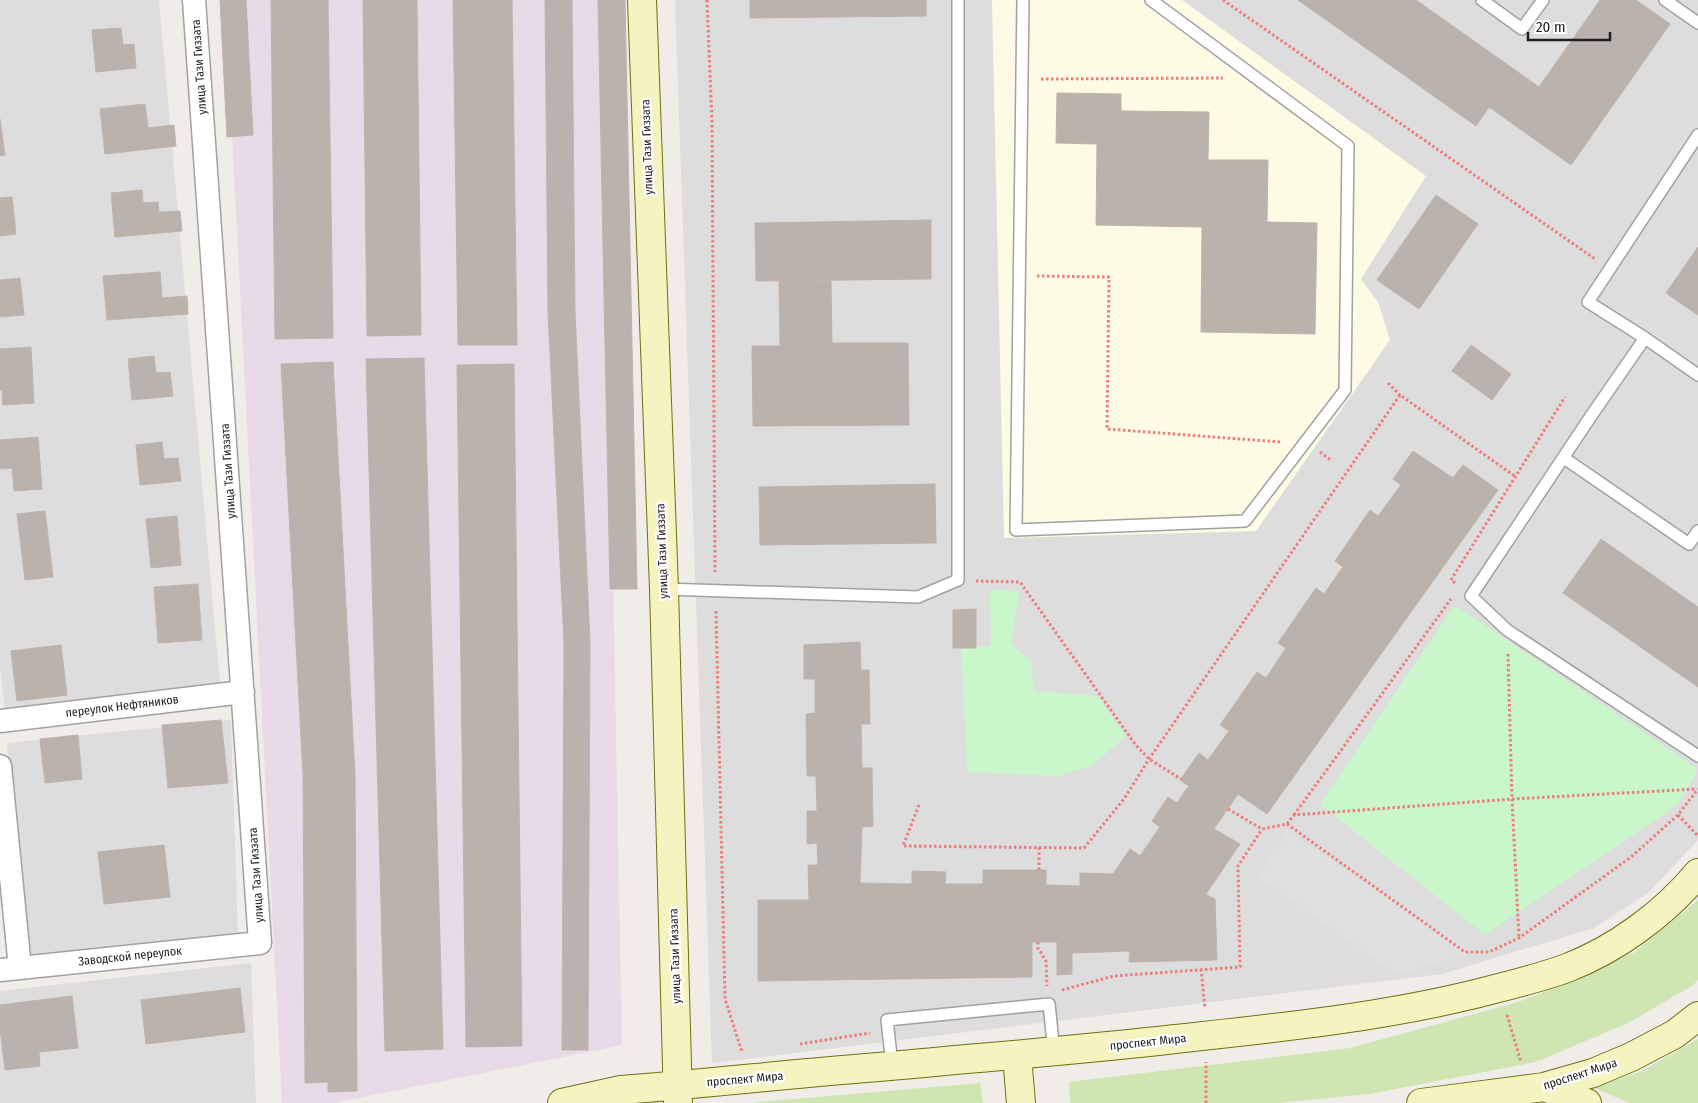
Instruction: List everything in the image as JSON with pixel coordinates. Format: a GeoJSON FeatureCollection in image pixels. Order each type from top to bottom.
{"type":"FeatureCollection","features":[{"type":"Feature","properties":{"kind":"main road","name":"улица Тази Гиззата"},"geometry":{"type":"LineString","coordinates":[[642,0],[664,589],[678,1094]]}},
{"type":"Feature","properties":{"kind":"main road","name":"проспект Мира"},"geometry":{"type":"LineString","coordinates":[[562,1103],[621,1090],[678,1094],[743,1079],[1054,1052],[1374,1015],[1448,1001],[1536,979],[1570,966],[1605,949],[1637,929],[1667,905],[1698,873]]}},
{"type":"Feature","properties":{"kind":"main road","name":"проспект Мира"},"geometry":{"type":"LineString","coordinates":[[1421,1103],[1536,1088],[1593,1073],[1631,1057],[1675,1034],[1698,1016]]}},
{"type":"Feature","properties":{"kind":"main road"},"geometry":{"type":"LineString","coordinates":[[1017,1056],[1021,1103]]}},
{"type":"Feature","properties":{"kind":"main road"},"geometry":{"type":"LineString","coordinates":[[1536,1088],[1587,1103]]}},
{"type":"Feature","properties":{"kind":"street","name":"улица Тази Гиззата"},"geometry":{"type":"LineString","coordinates":[[194,0],[260,943]]}},
{"type":"Feature","properties":{"kind":"street","name":"переулок Нефтяников"},"geometry":{"type":"LineString","coordinates":[[0,720],[243,692]]}},
{"type":"Feature","properties":{"kind":"street"},"geometry":{"type":"LineString","coordinates":[[0,766],[10,969]]}},
{"type":"Feature","properties":{"kind":"street","name":"Заводской переулок"},"geometry":{"type":"LineString","coordinates":[[10,969],[260,943]]}},
{"type":"Feature","properties":{"kind":"lane"},"geometry":{"type":"LineString","coordinates":[[664,589],[918,597],[958,580],[958,0]]}},
{"type":"Feature","properties":{"kind":"lane"},"geometry":{"type":"LineString","coordinates":[[1023,0],[1016,530],[1245,521],[1345,390],[1348,146],[1151,0]]}},
{"type":"Feature","properties":{"kind":"lane"},"geometry":{"type":"LineString","coordinates":[[1482,0],[1522,29],[1543,0]]}},
{"type":"Feature","properties":{"kind":"lane"},"geometry":{"type":"LineString","coordinates":[[1665,0],[1698,23]]}},
{"type":"Feature","properties":{"kind":"lane"},"geometry":{"type":"LineString","coordinates":[[1698,136],[1588,302],[1645,338],[1698,375]]}},
{"type":"Feature","properties":{"kind":"lane"},"geometry":{"type":"LineString","coordinates":[[1645,338],[1471,596],[1507,630],[1698,756]]}},
{"type":"Feature","properties":{"kind":"lane"},"geometry":{"type":"LineString","coordinates":[[1564,458],[1689,544],[1698,531]]}},
{"type":"Feature","properties":{"kind":"lane"},"geometry":{"type":"LineString","coordinates":[[892,1065],[887,1020],[1049,1004],[1054,1052]]}},
{"type":"Feature","properties":{"kind":"path"},"geometry":{"type":"LineString","coordinates":[[707,0],[712,123],[716,590],[725,999],[742,1052],[743,1079]]}},
{"type":"Feature","properties":{"kind":"path"},"geometry":{"type":"LineString","coordinates":[[1223,0],[1610,270]]}},
{"type":"Feature","properties":{"kind":"path"},"geometry":{"type":"LineString","coordinates":[[1022,80],[1256,78]]}},
{"type":"Feature","properties":{"kind":"path"},"geometry":{"type":"LineString","coordinates":[[1019,276],[1109,277],[1107,429],[1304,444],[1314,448],[1332,461]]}},
{"type":"Feature","properties":{"kind":"path"},"geometry":{"type":"LineString","coordinates":[[1388,383],[1400,395],[1516,477]]}},
{"type":"Feature","properties":{"kind":"path"},"geometry":{"type":"LineString","coordinates":[[919,805],[903,846],[1084,848],[1124,799],[1149,759],[1400,395]]}},
{"type":"Feature","properties":{"kind":"path"},"geometry":{"type":"LineString","coordinates":[[1460,587],[1451,580],[1566,397]]}},
{"type":"Feature","properties":{"kind":"path"},"geometry":{"type":"LineString","coordinates":[[958,580],[1020,582],[1135,744],[1149,759],[1181,779]]}},
{"type":"Feature","properties":{"kind":"path"},"geometry":{"type":"LineString","coordinates":[[1228,808],[1262,829],[1287,824],[1455,594]]}},
{"type":"Feature","properties":{"kind":"path"},"geometry":{"type":"LineString","coordinates":[[1507,630],[1512,799],[1519,938]]}},
{"type":"Feature","properties":{"kind":"path"},"geometry":{"type":"LineString","coordinates":[[1294,815],[1512,799],[1698,789]]}},
{"type":"Feature","properties":{"kind":"path"},"geometry":{"type":"LineString","coordinates":[[1287,824],[1466,952],[1489,952],[1519,938],[1630,857],[1678,815],[1698,789]]}},
{"type":"Feature","properties":{"kind":"path"},"geometry":{"type":"LineString","coordinates":[[1678,815],[1698,836]]}},
{"type":"Feature","properties":{"kind":"path"},"geometry":{"type":"LineString","coordinates":[[1057,992],[1114,976],[1240,967],[1238,866],[1262,829]]}},
{"type":"Feature","properties":{"kind":"path"},"geometry":{"type":"LineString","coordinates":[[1039,847],[1039,870]]}},
{"type":"Feature","properties":{"kind":"path"},"geometry":{"type":"LineString","coordinates":[[1038,942],[1038,948],[1046,961],[1047,994]]}},
{"type":"Feature","properties":{"kind":"path"},"geometry":{"type":"LineString","coordinates":[[1489,952],[1536,1088]]}},
{"type":"Feature","properties":{"kind":"path"},"geometry":{"type":"LineString","coordinates":[[791,1045],[888,1031]]}},
{"type":"Feature","properties":{"kind":"shaded area"},"geometry":{"type":"Polygon","coordinates":[[[0,0],[159,0],[220,685],[5,710],[0,667],[0,0]]]}},
{"type":"Feature","properties":{"kind":"shaded area"},"geometry":{"type":"Polygon","coordinates":[[[225,0],[602,0],[622,1045],[334,1103],[282,1103],[225,0]]]}},
{"type":"Feature","properties":{"kind":"shaded area"},"geometry":{"type":"Polygon","coordinates":[[[675,0],[1698,0],[1698,840],[1648,893],[1594,928],[1442,974],[712,1063],[675,0]]]}},
{"type":"Feature","properties":{"kind":"shaded area"},"geometry":{"type":"Polygon","coordinates":[[[992,0],[1182,0],[1426,176],[1361,279],[1378,302],[1390,340],[1256,531],[1004,538],[992,0]]]}},
{"type":"Feature","properties":{"kind":"shaded area"},"geometry":{"type":"Polygon","coordinates":[[[231,720],[238,936],[28,959],[7,743],[231,720]]]}},
{"type":"Feature","properties":{"kind":"shaded area"},"geometry":{"type":"Polygon","coordinates":[[[1286,831],[1474,953],[1397,975],[1259,877],[1286,831]]]}},
{"type":"Feature","properties":{"kind":"shaded area"},"geometry":{"type":"Polygon","coordinates":[[[251,963],[256,1103],[0,1103],[0,991],[251,963]]]}},
{"type":"Feature","properties":{"kind":"green space"},"geometry":{"type":"Polygon","coordinates":[[[990,589],[1020,592],[1011,644],[1031,661],[1034,691],[1098,696],[1126,736],[1093,765],[1059,776],[967,772],[961,648],[991,646],[990,589]]]}},
{"type":"Feature","properties":{"kind":"green space"},"geometry":{"type":"Polygon","coordinates":[[[1455,605],[1698,769],[1677,805],[1485,935],[1320,804],[1455,605]]]}},
{"type":"Feature","properties":{"kind":"green space"},"geometry":{"type":"Polygon","coordinates":[[[1698,900],[1698,980],[1692,986],[1628,1023],[1536,1062],[1369,1094],[1278,1103],[1070,1103],[1069,1082],[1350,1048],[1518,1002],[1562,985],[1635,952],[1698,900]]]}},
{"type":"Feature","properties":{"kind":"green space"},"geometry":{"type":"Polygon","coordinates":[[[1698,1039],[1698,1103],[1629,1103],[1594,1088],[1642,1071],[1698,1039]]]}},
{"type":"Feature","properties":{"kind":"green space"},"geometry":{"type":"Polygon","coordinates":[[[980,1083],[983,1103],[749,1103],[980,1083]]]}},
{"type":"Feature","properties":{"kind":"building"},"geometry":{"type":"Polygon","coordinates":[[[220,0],[246,0],[253,135],[227,137],[220,0]]]}},
{"type":"Feature","properties":{"kind":"building"},"geometry":{"type":"Polygon","coordinates":[[[271,0],[328,0],[333,338],[275,339],[271,0]]]}},
{"type":"Feature","properties":{"kind":"building"},"geometry":{"type":"Polygon","coordinates":[[[363,0],[417,0],[421,335],[367,336],[363,0]]]}},
{"type":"Feature","properties":{"kind":"building"},"geometry":{"type":"Polygon","coordinates":[[[453,0],[512,0],[517,345],[458,345],[453,0]]]}},
{"type":"Feature","properties":{"kind":"building"},"geometry":{"type":"Polygon","coordinates":[[[545,0],[572,0],[575,311],[590,642],[588,1050],[562,1050],[564,643],[548,312],[545,0]]]}},
{"type":"Feature","properties":{"kind":"building"},"geometry":{"type":"Polygon","coordinates":[[[598,0],[625,0],[637,589],[610,589],[598,0]]]}},
{"type":"Feature","properties":{"kind":"building"},"geometry":{"type":"Polygon","coordinates":[[[750,0],[926,0],[926,16],[750,18],[750,0]]]}},
{"type":"Feature","properties":{"kind":"building"},"geometry":{"type":"Polygon","coordinates":[[[1298,0],[1416,0],[1539,87],[1600,0],[1636,0],[1670,24],[1571,165],[1489,107],[1476,126],[1298,0]]]}},
{"type":"Feature","properties":{"kind":"building"},"geometry":{"type":"Polygon","coordinates":[[[121,28],[123,45],[134,44],[136,68],[96,72],[92,30],[121,28]]]}},
{"type":"Feature","properties":{"kind":"building"},"geometry":{"type":"Polygon","coordinates":[[[1057,93],[1121,94],[1121,111],[1209,112],[1208,160],[1268,160],[1267,222],[1317,223],[1315,334],[1201,332],[1202,227],[1096,225],[1097,144],[1056,143],[1057,93]]]}},
{"type":"Feature","properties":{"kind":"building"},"geometry":{"type":"Polygon","coordinates":[[[145,104],[148,128],[174,125],[176,146],[105,154],[100,109],[145,104]]]}},
{"type":"Feature","properties":{"kind":"building"},"geometry":{"type":"Polygon","coordinates":[[[0,119],[5,155],[0,156],[0,119]]]}},
{"type":"Feature","properties":{"kind":"building"},"geometry":{"type":"Polygon","coordinates":[[[142,190],[143,203],[158,202],[159,212],[180,211],[182,231],[115,237],[111,193],[142,190]]]}},
{"type":"Feature","properties":{"kind":"building"},"geometry":{"type":"Polygon","coordinates":[[[1436,195],[1478,224],[1419,309],[1377,280],[1436,195]]]}},
{"type":"Feature","properties":{"kind":"building"},"geometry":{"type":"Polygon","coordinates":[[[12,197],[16,234],[0,236],[0,198],[12,197]]]}},
{"type":"Feature","properties":{"kind":"building"},"geometry":{"type":"Polygon","coordinates":[[[931,220],[931,279],[756,281],[755,223],[931,220]]]}},
{"type":"Feature","properties":{"kind":"building"},"geometry":{"type":"Polygon","coordinates":[[[1698,247],[1698,315],[1666,293],[1698,247]]]}},
{"type":"Feature","properties":{"kind":"building"},"geometry":{"type":"Polygon","coordinates":[[[160,272],[162,298],[187,296],[188,314],[107,320],[103,276],[160,272]]]}},
{"type":"Feature","properties":{"kind":"building"},"geometry":{"type":"Polygon","coordinates":[[[20,278],[24,315],[0,317],[0,280],[20,278]]]}},
{"type":"Feature","properties":{"kind":"building"},"geometry":{"type":"Polygon","coordinates":[[[779,281],[831,281],[832,343],[908,343],[909,425],[753,426],[752,346],[780,346],[779,281]]]}},
{"type":"Feature","properties":{"kind":"building"},"geometry":{"type":"Polygon","coordinates":[[[1471,345],[1511,374],[1492,400],[1452,371],[1471,345]]]}},
{"type":"Feature","properties":{"kind":"building"},"geometry":{"type":"Polygon","coordinates":[[[31,347],[34,403],[3,405],[2,390],[0,390],[0,349],[31,347]]]}},
{"type":"Feature","properties":{"kind":"building"},"geometry":{"type":"Polygon","coordinates":[[[154,356],[156,373],[170,372],[173,396],[132,400],[128,359],[154,356]]]}},
{"type":"Feature","properties":{"kind":"building"},"geometry":{"type":"Polygon","coordinates":[[[424,358],[443,1049],[385,1051],[366,359],[424,358]]]}},
{"type":"Feature","properties":{"kind":"building"},"geometry":{"type":"Polygon","coordinates":[[[333,362],[355,775],[357,1091],[328,1092],[328,1082],[305,1083],[303,775],[281,364],[333,362]]]}},
{"type":"Feature","properties":{"kind":"building"},"geometry":{"type":"Polygon","coordinates":[[[514,364],[522,1046],[466,1047],[457,365],[514,364]]]}},
{"type":"Feature","properties":{"kind":"building"},"geometry":{"type":"Polygon","coordinates":[[[38,437],[42,489],[14,491],[12,468],[0,469],[0,440],[38,437]]]}},
{"type":"Feature","properties":{"kind":"building"},"geometry":{"type":"Polygon","coordinates":[[[162,442],[164,459],[178,458],[181,481],[140,485],[136,445],[162,442]]]}},
{"type":"Feature","properties":{"kind":"building"},"geometry":{"type":"Polygon","coordinates":[[[1413,451],[1453,478],[1463,465],[1498,490],[1267,814],[1238,794],[1214,829],[1240,844],[1206,894],[1215,899],[1217,960],[1129,962],[1130,951],[1072,953],[1072,974],[1057,975],[1057,942],[1032,942],[1032,977],[758,981],[758,900],[809,900],[808,865],[818,865],[817,843],[807,844],[807,811],[817,811],[816,776],[807,776],[806,714],[815,713],[815,679],[804,679],[804,645],[860,642],[861,670],[869,670],[870,724],[861,724],[862,768],[872,768],[873,826],[862,827],[860,883],[912,884],[912,871],[946,872],[945,884],[983,884],[983,870],[1046,870],[1046,885],[1080,886],[1080,873],[1113,874],[1130,849],[1140,856],[1160,827],[1152,821],[1168,797],[1177,803],[1189,786],[1180,780],[1199,753],[1208,760],[1229,731],[1220,725],[1257,672],[1266,678],[1286,648],[1278,643],[1316,588],[1324,594],[1343,567],[1335,561],[1370,510],[1378,516],[1401,485],[1393,479],[1413,451]]]}},
{"type":"Feature","properties":{"kind":"building"},"geometry":{"type":"Polygon","coordinates":[[[935,484],[936,543],[760,545],[759,487],[935,484]]]}},
{"type":"Feature","properties":{"kind":"building"},"geometry":{"type":"Polygon","coordinates":[[[45,511],[53,577],[25,580],[17,514],[45,511]]]}},
{"type":"Feature","properties":{"kind":"building"},"geometry":{"type":"Polygon","coordinates":[[[177,516],[181,565],[151,568],[146,519],[177,516]]]}},
{"type":"Feature","properties":{"kind":"building"},"geometry":{"type":"Polygon","coordinates":[[[1601,539],[1698,607],[1698,687],[1563,593],[1601,539]]]}},
{"type":"Feature","properties":{"kind":"building"},"geometry":{"type":"Polygon","coordinates":[[[198,584],[202,640],[158,643],[154,587],[198,584]]]}},
{"type":"Feature","properties":{"kind":"building"},"geometry":{"type":"Polygon","coordinates":[[[976,609],[976,648],[953,648],[953,610],[976,609]]]}},
{"type":"Feature","properties":{"kind":"building"},"geometry":{"type":"Polygon","coordinates":[[[61,645],[67,695],[17,701],[11,651],[61,645]]]}},
{"type":"Feature","properties":{"kind":"building"},"geometry":{"type":"Polygon","coordinates":[[[221,720],[228,783],[168,788],[162,725],[221,720]]]}},
{"type":"Feature","properties":{"kind":"building"},"geometry":{"type":"Polygon","coordinates":[[[78,735],[82,779],[45,783],[40,739],[78,735]]]}},
{"type":"Feature","properties":{"kind":"building"},"geometry":{"type":"Polygon","coordinates":[[[164,845],[170,897],[104,904],[98,852],[164,845]]]}},
{"type":"Feature","properties":{"kind":"building"},"geometry":{"type":"Polygon","coordinates":[[[240,988],[245,1032],[146,1044],[141,1000],[240,988]]]}},
{"type":"Feature","properties":{"kind":"building"},"geometry":{"type":"Polygon","coordinates":[[[72,996],[78,1048],[39,1052],[40,1066],[5,1070],[0,1029],[0,1005],[72,996]]]}}]}
